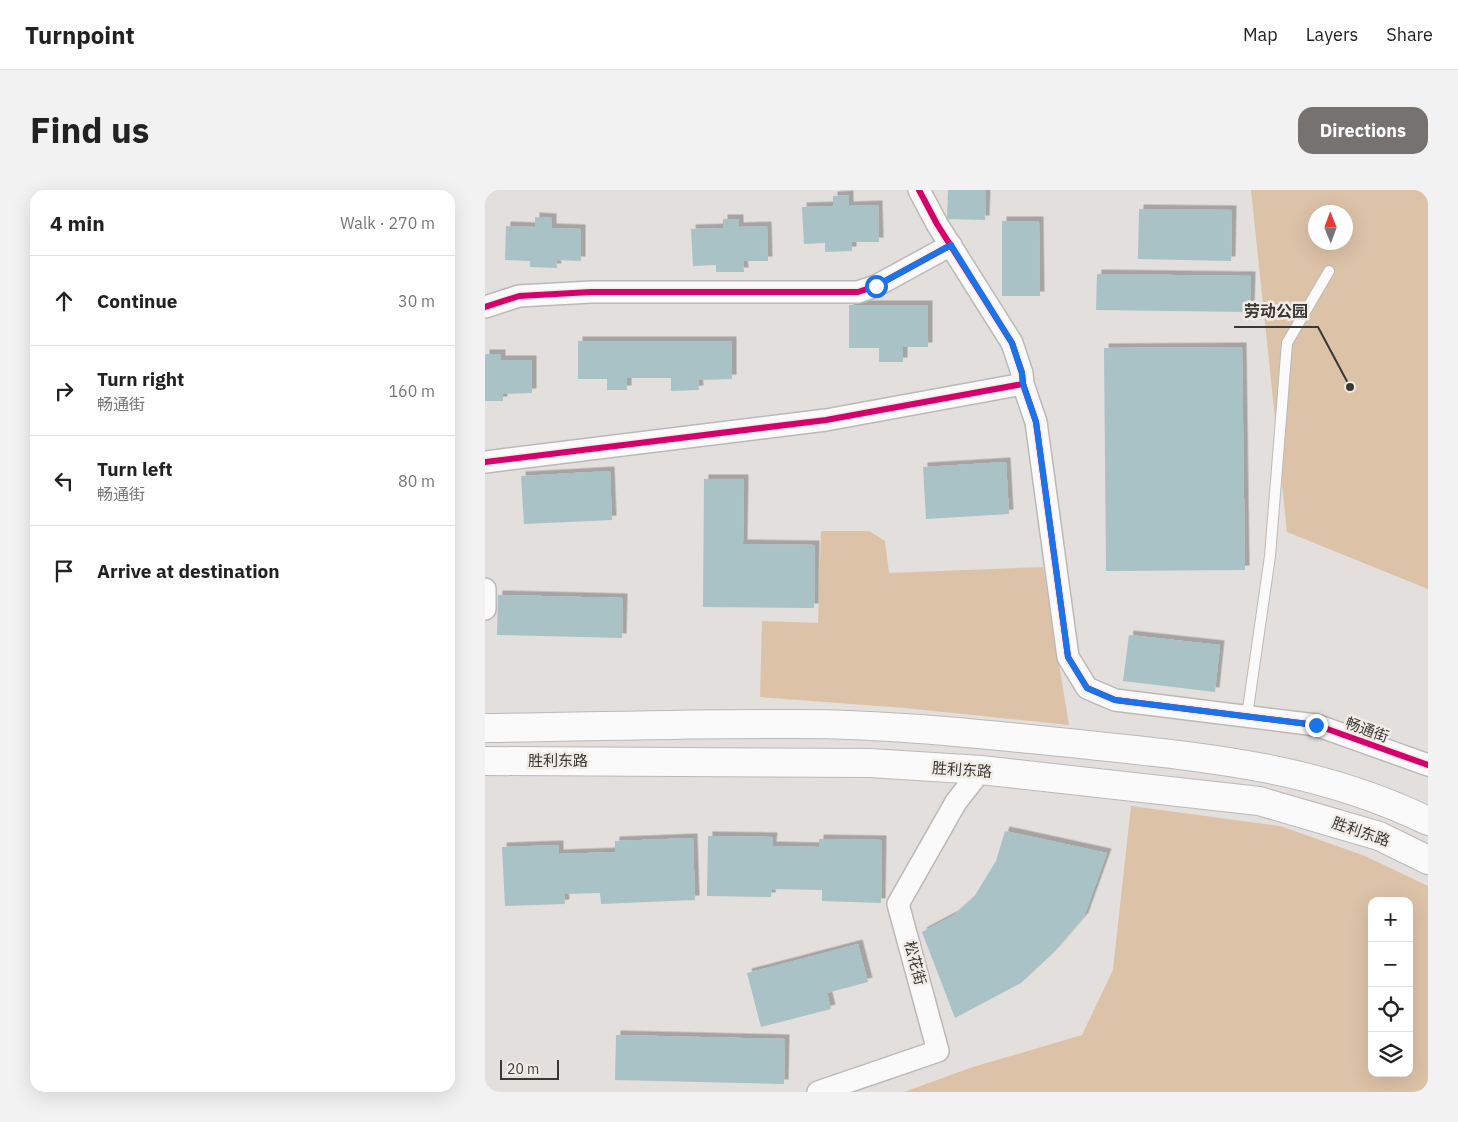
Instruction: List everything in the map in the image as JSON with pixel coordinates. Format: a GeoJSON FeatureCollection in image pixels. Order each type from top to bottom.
{"type":"FeatureCollection","features":[{"type":"Feature","properties":{"kind":"main road"},"geometry":{"type":"LineString","coordinates":[[485,728],[798,724],[931,730],[1005,736],[1196,756],[1291,772],[1356,791],[1428,821]]}},
{"type":"Feature","properties":{"kind":"main road","name":"胜利东路"},"geometry":{"type":"LineString","coordinates":[[485,762],[870,763],[981,770],[1259,800],[1379,836],[1428,860]]}},
{"type":"Feature","properties":{"kind":"street","name":"畅通街"},"geometry":{"type":"LineString","coordinates":[[919,190],[937,224],[1012,343],[1036,422],[1068,657],[1087,688],[1115,700],[1316,725],[1428,766]]}},
{"type":"Feature","properties":{"kind":"street"},"geometry":{"type":"LineString","coordinates":[[485,307],[519,296],[591,292],[857,292],[876,286],[951,245]]}},
{"type":"Feature","properties":{"kind":"street"},"geometry":{"type":"LineString","coordinates":[[485,462],[826,420],[1023,384]]}},
{"type":"Feature","properties":{"kind":"street"},"geometry":{"type":"LineString","coordinates":[[485,589],[485,609]]}},
{"type":"Feature","properties":{"kind":"street","name":"松花街"},"geometry":{"type":"LineString","coordinates":[[818,1092],[939,1051],[899,904],[956,802],[981,770]]}},
{"type":"Feature","properties":{"kind":"lane"},"geometry":{"type":"LineString","coordinates":[[1247,716],[1270,556],[1287,343],[1329,271]]}},
{"type":"Feature","properties":{"kind":"shaded area"},"geometry":{"type":"Polygon","coordinates":[[[1251,190],[1428,190],[1428,589],[1287,532],[1251,190]]]}},
{"type":"Feature","properties":{"kind":"shaded area"},"geometry":{"type":"Polygon","coordinates":[[[821,531],[869,531],[885,541],[889,573],[1043,567],[1069,725],[905,708],[760,697],[762,621],[818,623],[821,531]]]}},
{"type":"Feature","properties":{"kind":"shaded area"},"geometry":{"type":"Polygon","coordinates":[[[1131,806],[1280,826],[1365,856],[1428,886],[1428,1092],[904,1092],[970,1068],[1082,1035],[1113,970],[1131,806]]]}},
{"type":"Feature","properties":{"kind":"building"},"geometry":{"type":"Polygon","coordinates":[[[948,190],[986,190],[985,220],[947,219],[948,190]]]}},
{"type":"Feature","properties":{"kind":"building"},"geometry":{"type":"Polygon","coordinates":[[[849,195],[849,206],[878,205],[879,242],[852,242],[852,251],[825,252],[825,243],[804,244],[802,207],[833,206],[833,196],[849,195]]]}},
{"type":"Feature","properties":{"kind":"building"},"geometry":{"type":"Polygon","coordinates":[[[1139,209],[1232,210],[1231,261],[1138,259],[1139,209]]]}},
{"type":"Feature","properties":{"kind":"building"},"geometry":{"type":"Polygon","coordinates":[[[535,217],[552,218],[552,228],[581,229],[581,261],[556,260],[557,268],[530,267],[530,261],[505,260],[506,226],[535,227],[535,217]]]}},
{"type":"Feature","properties":{"kind":"building"},"geometry":{"type":"Polygon","coordinates":[[[723,219],[739,219],[739,227],[767,226],[768,261],[743,261],[744,272],[716,272],[716,265],[693,266],[691,229],[723,228],[723,219]]]}},
{"type":"Feature","properties":{"kind":"building"},"geometry":{"type":"Polygon","coordinates":[[[1002,221],[1039,221],[1040,296],[1002,296],[1002,221]]]}},
{"type":"Feature","properties":{"kind":"building"},"geometry":{"type":"Polygon","coordinates":[[[1097,274],[1251,276],[1250,312],[1096,310],[1097,274]]]}},
{"type":"Feature","properties":{"kind":"building"},"geometry":{"type":"Polygon","coordinates":[[[849,305],[928,305],[928,347],[903,347],[903,362],[879,362],[879,348],[849,348],[849,305]]]}},
{"type":"Feature","properties":{"kind":"building"},"geometry":{"type":"Polygon","coordinates":[[[578,341],[732,341],[732,379],[698,380],[699,390],[671,391],[671,378],[627,378],[627,390],[607,390],[607,379],[578,379],[578,341]]]}},
{"type":"Feature","properties":{"kind":"building"},"geometry":{"type":"Polygon","coordinates":[[[1242,347],[1245,570],[1106,571],[1104,348],[1242,347]]]}},
{"type":"Feature","properties":{"kind":"building"},"geometry":{"type":"Polygon","coordinates":[[[485,354],[501,354],[501,360],[532,360],[532,393],[503,394],[503,401],[485,401],[485,354]]]}},
{"type":"Feature","properties":{"kind":"building"},"geometry":{"type":"Polygon","coordinates":[[[1006,462],[1009,514],[926,519],[923,467],[1006,462]]]}},
{"type":"Feature","properties":{"kind":"building"},"geometry":{"type":"Polygon","coordinates":[[[610,471],[612,520],[524,524],[521,476],[610,471]]]}},
{"type":"Feature","properties":{"kind":"building"},"geometry":{"type":"Polygon","coordinates":[[[704,479],[744,479],[743,544],[815,545],[814,608],[703,607],[704,479]]]}},
{"type":"Feature","properties":{"kind":"building"},"geometry":{"type":"Polygon","coordinates":[[[498,595],[623,598],[622,638],[497,635],[498,595]]]}},
{"type":"Feature","properties":{"kind":"building"},"geometry":{"type":"Polygon","coordinates":[[[1129,635],[1220,645],[1215,692],[1123,681],[1129,635]]]}},
{"type":"Feature","properties":{"kind":"building"},"geometry":{"type":"Polygon","coordinates":[[[1005,831],[1107,853],[1084,917],[1053,953],[1021,983],[955,1018],[922,932],[954,915],[974,897],[996,861],[1005,831]]]}},
{"type":"Feature","properties":{"kind":"building"},"geometry":{"type":"Polygon","coordinates":[[[708,836],[773,837],[772,846],[819,847],[819,839],[882,840],[881,903],[822,901],[822,890],[772,889],[771,897],[707,896],[708,836]]]}},
{"type":"Feature","properties":{"kind":"building"},"geometry":{"type":"Polygon","coordinates":[[[693,838],[695,900],[601,904],[600,893],[564,894],[565,904],[505,906],[502,847],[559,845],[559,854],[615,852],[615,841],[693,838]]]}},
{"type":"Feature","properties":{"kind":"building"},"geometry":{"type":"Polygon","coordinates":[[[858,944],[868,982],[827,993],[831,1009],[761,1027],[747,973],[858,944]]]}},
{"type":"Feature","properties":{"kind":"building"},"geometry":{"type":"Polygon","coordinates":[[[616,1035],[785,1039],[784,1084],[615,1080],[616,1035]]]}},
{"type":"Feature","properties":{"kind":"cycle path"},"geometry":{"type":"LineString","coordinates":[[919,190],[937,224],[1012,343],[1036,422],[1068,657],[1087,688],[1115,700],[1316,725],[1428,765]]}},
{"type":"Feature","properties":{"kind":"cycle path"},"geometry":{"type":"LineString","coordinates":[[485,307],[519,296],[591,292],[858,292],[876,286],[951,245]]}},
{"type":"Feature","properties":{"kind":"cycle path"},"geometry":{"type":"LineString","coordinates":[[485,462],[826,420],[1023,384]]}},
{"type":"Feature","properties":{"kind":"place","name":"劳动公园"},"geometry":{"type":"Point","coordinates":[1350,387]}},
{"type":"Feature","properties":{"kind":"route"},"geometry":{"type":"LineString","coordinates":[[876,286],[951,245],[1012,343],[1036,422],[1068,657],[1087,688],[1115,700],[1316,725]]}}]}
